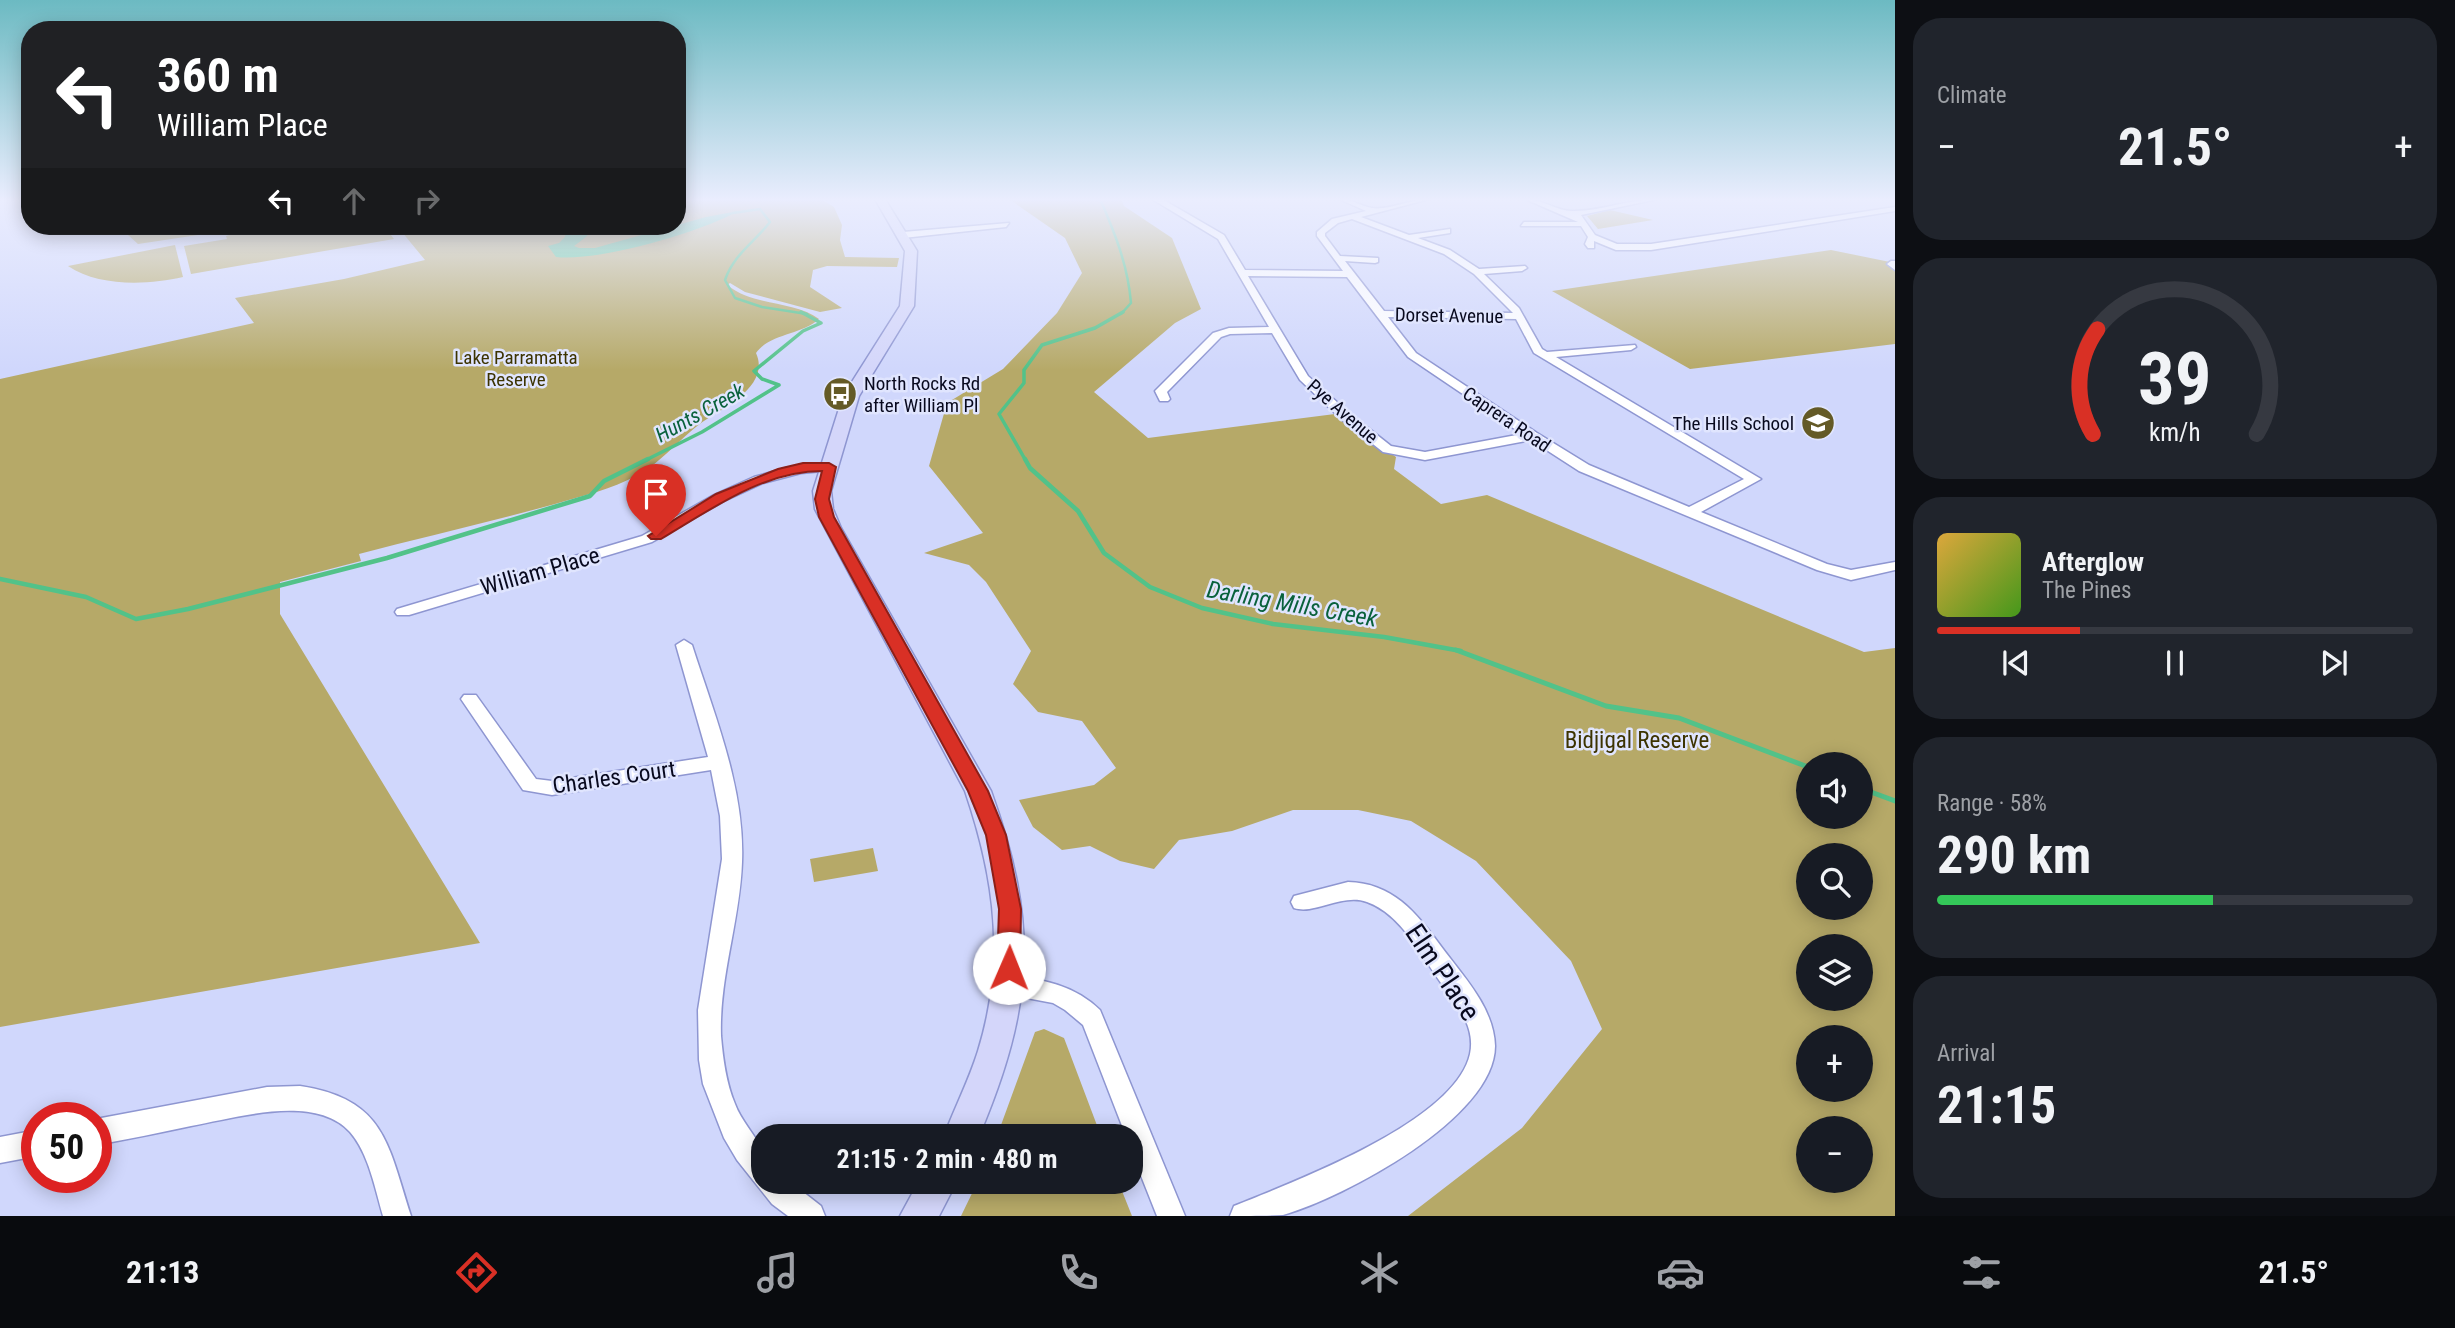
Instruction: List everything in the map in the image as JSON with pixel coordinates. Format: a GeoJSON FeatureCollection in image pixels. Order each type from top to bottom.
{"type":"FeatureCollection","features":[{"type":"Feature","properties":{"kind":"main road"},"geometry":{"type":"LineString","coordinates":[[911,256],[907,306],[901,321],[856,384],[829,467],[822,499],[827,517],[978,791],[996,835],[1010,909],[1008,986],[993,1060],[966,1124]]}},
{"type":"Feature","properties":{"kind":"main road"},"geometry":{"type":"LineString","coordinates":[[919,1216],[932,1194]]}},
{"type":"Feature","properties":{"kind":"street","name":"Pye Avenue"},"geometry":{"type":"LineString","coordinates":[[1232,256],[1304,378],[1343,415],[1387,449],[1425,456],[1533,436]]}},
{"type":"Feature","properties":{"kind":"street"},"geometry":{"type":"LineString","coordinates":[[1453,256],[1477,272],[1516,310],[1538,351],[1754,479],[1690,512]]}},
{"type":"Feature","properties":{"kind":"street"},"geometry":{"type":"LineString","coordinates":[[1337,258],[1375,260]]}},
{"type":"Feature","properties":{"kind":"street","name":"Caprera Road"},"geometry":{"type":"LineString","coordinates":[[1337,258],[1412,355],[1584,468],[1822,568],[1852,575],[1895,566]]}},
{"type":"Feature","properties":{"kind":"street"},"geometry":{"type":"LineString","coordinates":[[1477,272],[1522,268]]}},
{"type":"Feature","properties":{"kind":"street"},"geometry":{"type":"LineString","coordinates":[[1242,273],[1350,274]]}},
{"type":"Feature","properties":{"kind":"street","name":"Dorset Avenue"},"geometry":{"type":"LineString","coordinates":[[1379,314],[1518,316]]}},
{"type":"Feature","properties":{"kind":"street"},"geometry":{"type":"LineString","coordinates":[[1164,399],[1161,391],[1217,335],[1229,331],[1274,330]]}},
{"type":"Feature","properties":{"kind":"street"},"geometry":{"type":"LineString","coordinates":[[1545,355],[1631,347]]}},
{"type":"Feature","properties":{"kind":"street","name":"William Place"},"geometry":{"type":"LineString","coordinates":[[403,612],[647,540],[721,497],[782,472],[803,467],[829,467]]}},
{"type":"Feature","properties":{"kind":"street"},"geometry":{"type":"LineString","coordinates":[[684,645],[718,762],[732,842],[727,907],[713,983],[708,1045],[723,1112],[751,1158]]}},
{"type":"Feature","properties":{"kind":"street","name":"Charles Court"},"geometry":{"type":"LineString","coordinates":[[470,699],[530,785],[552,788],[718,762]]}},
{"type":"Feature","properties":{"kind":"street","name":"Elm Place"},"geometry":{"type":"LineString","coordinates":[[1244,1216],[1306,1194],[1396,1147],[1451,1102],[1474,1075],[1483,1047],[1475,1012],[1410,921],[1398,909],[1385,900],[1345,889],[1302,902]]}},
{"type":"Feature","properties":{"kind":"street"},"geometry":{"type":"LineString","coordinates":[[1008,986],[1046,989],[1064,995],[1081,1005],[1092,1018],[1171,1216]]}},
{"type":"Feature","properties":{"kind":"street"},"geometry":{"type":"LineString","coordinates":[[112,1129],[267,1099],[295,1098],[335,1104],[349,1112],[362,1126],[376,1151],[397,1216]]}},
{"type":"Feature","properties":{"kind":"street"},"geometry":{"type":"LineString","coordinates":[[0,1150],[21,1146]]}},
{"type":"Feature","properties":{"kind":"street"},"geometry":{"type":"LineString","coordinates":[[782,1194],[811,1216]]}},
{"type":"Feature","properties":{"kind":"green space"},"geometry":{"type":"Polygon","coordinates":[[[120,256],[178,256],[183,277],[139,283],[109,281],[80,273],[68,266],[120,256]]]}},
{"type":"Feature","properties":{"kind":"green space"},"geometry":{"type":"Polygon","coordinates":[[[186,256],[297,256],[191,274],[186,256]]]}},
{"type":"Feature","properties":{"kind":"green space","name":"Lake Parramatta Reserve"},"geometry":{"type":"Polygon","coordinates":[[[421,256],[899,258],[897,267],[827,266],[813,270],[810,287],[842,308],[820,312],[745,292],[730,283],[727,285],[750,297],[798,309],[819,319],[762,347],[756,353],[759,364],[757,375],[745,393],[698,425],[646,470],[627,481],[555,504],[359,554],[361,561],[280,582],[280,614],[480,943],[0,1027],[0,379],[254,323],[235,298],[344,279],[425,260],[421,256]]]}},
{"type":"Feature","properties":{"kind":"green space","name":"Bidjigal Reserve"},"geometry":{"type":"Polygon","coordinates":[[[1074,256],[1179,256],[1201,309],[1175,323],[1094,392],[1148,438],[1335,414],[1396,457],[1394,469],[1441,504],[1487,495],[1864,652],[1895,648],[1895,1216],[1408,1216],[1522,1128],[1602,1029],[1571,961],[1476,861],[1411,821],[1358,810],[1293,810],[1232,831],[1179,840],[1154,869],[1120,861],[1090,846],[1062,850],[1033,827],[1019,800],[1094,785],[1116,768],[1082,721],[1038,712],[1013,684],[1031,651],[986,582],[969,565],[924,553],[983,533],[929,466],[947,403],[1003,369],[1057,313],[1082,273],[1074,256]]]}},
{"type":"Feature","properties":{"kind":"green space"},"geometry":{"type":"Polygon","coordinates":[[[1792,256],[1859,256],[1890,262],[1889,266],[1895,270],[1895,344],[1690,369],[1552,291],[1792,256]]]}},
{"type":"Feature","properties":{"kind":"green space"},"geometry":{"type":"Polygon","coordinates":[[[873,848],[878,871],[814,882],[810,859],[873,848]]]}},
{"type":"Feature","properties":{"kind":"green space"},"geometry":{"type":"Polygon","coordinates":[[[1044,1029],[1064,1038],[1096,1124],[1001,1124],[1035,1032],[1044,1029]]]}},
{"type":"Feature","properties":{"kind":"green space"},"geometry":{"type":"Polygon","coordinates":[[[972,1194],[1123,1194],[1132,1216],[961,1216],[972,1194]]]}},
{"type":"Feature","properties":{"kind":"shaded area"},"geometry":{"type":"Polygon","coordinates":[[[555,256],[588,256],[574,257],[555,256]]]}},
{"type":"Feature","properties":{"kind":"waterway","name":"Hunts Creek"},"geometry":{"type":"LineString","coordinates":[[739,256],[725,280],[735,298],[762,307],[804,313]]}},
{"type":"Feature","properties":{"kind":"waterway","name":"Darling Mills Creek"},"geometry":{"type":"LineString","coordinates":[[1122,256],[1131,303],[1123,312]]}},
{"type":"Feature","properties":{"kind":"waterway","name":"Darling Mills Creek"},"geometry":{"type":"LineString","coordinates":[[1026,461],[999,414],[1024,383],[1024,370],[1042,345],[1095,328],[1123,312]]}},
{"type":"Feature","properties":{"kind":"waterway","name":"Hunts Creek"},"geometry":{"type":"LineString","coordinates":[[0,579],[86,597],[136,619],[188,609],[387,558],[590,496],[604,481],[702,432],[779,385],[762,379],[754,371],[803,331],[821,323],[804,313]]}},
{"type":"Feature","properties":{"kind":"waterway","name":"Darling Mills Creek"},"geometry":{"type":"LineString","coordinates":[[1025,459],[1030,468],[1078,511],[1104,553],[1150,587],[1202,608],[1273,624],[1384,637],[1456,650]]}},
{"type":"Feature","properties":{"kind":"waterway","name":"Darling Mills Creek"},"geometry":{"type":"LineString","coordinates":[[1456,650],[1461,651]]}},
{"type":"Feature","properties":{"kind":"waterway","name":"Darling Mills Creek"},"geometry":{"type":"LineString","coordinates":[[1456,650],[1606,706],[1679,718],[1796,762]]}},
{"type":"Feature","properties":{"kind":"waterway","name":"Darling Mills Creek"},"geometry":{"type":"LineString","coordinates":[[1873,793],[1895,801]]}},
{"type":"Feature","properties":{"kind":"place","name":"North Rocks Rd after William Pl"},"geometry":{"type":"Point","coordinates":[840,394]}},
{"type":"Feature","properties":{"kind":"place","name":"The Hills School"},"geometry":{"type":"Point","coordinates":[1818,423]}},
{"type":"Feature","properties":{"kind":"route"},"geometry":{"type":"LineString","coordinates":[[656,536],[721,497],[782,472],[803,467],[829,467],[822,491],[827,517],[978,791],[996,835],[1010,909],[1009,968]]}}]}
